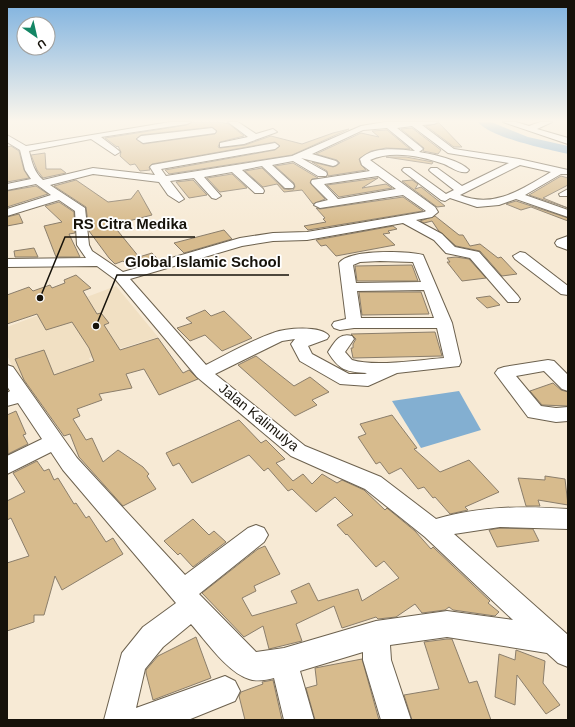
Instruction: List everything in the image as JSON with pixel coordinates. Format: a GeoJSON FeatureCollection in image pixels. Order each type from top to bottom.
{"type":"FeatureCollection","features":[{"type":"Feature","properties":{"kind":"street"},"geometry":{"type":"LineString","coordinates":[[21,156],[39,182]]}},
{"type":"Feature","properties":{"kind":"street"},"geometry":{"type":"LineString","coordinates":[[179,199],[172,193],[152,163],[225,156]]}},
{"type":"Feature","properties":{"kind":"street"},"geometry":{"type":"LineString","coordinates":[[7,187],[92,171],[164,179],[265,164],[298,156],[332,163]]}},
{"type":"Feature","properties":{"kind":"street"},"geometry":{"type":"LineString","coordinates":[[298,156],[322,174]]}},
{"type":"Feature","properties":{"kind":"street"},"geometry":{"type":"LineString","coordinates":[[121,277],[240,242],[307,236],[428,215],[432,212],[431,209],[365,162],[365,159],[372,156]]}},
{"type":"Feature","properties":{"kind":"street"},"geometry":{"type":"LineString","coordinates":[[416,156],[407,167],[420,180],[446,198]]}},
{"type":"Feature","properties":{"kind":"street"},"geometry":{"type":"LineString","coordinates":[[431,156],[444,160],[464,170]]}},
{"type":"Feature","properties":{"kind":"street"},"geometry":{"type":"LineString","coordinates":[[481,156],[519,162],[564,172]]}},
{"type":"Feature","properties":{"kind":"street"},"geometry":{"type":"LineString","coordinates":[[519,162],[451,195],[476,204],[491,203],[515,195],[564,172]]}},
{"type":"Feature","properties":{"kind":"street"},"geometry":{"type":"LineString","coordinates":[[265,164],[289,186]]}},
{"type":"Feature","properties":{"kind":"street"},"geometry":{"type":"LineString","coordinates":[[235,169],[259,191]]}},
{"type":"Feature","properties":{"kind":"street"},"geometry":{"type":"LineString","coordinates":[[434,170],[461,190]]}},
{"type":"Feature","properties":{"kind":"street"},"geometry":{"type":"LineString","coordinates":[[336,203],[316,182],[380,173]]}},
{"type":"Feature","properties":{"kind":"street"},"geometry":{"type":"LineString","coordinates":[[197,175],[216,196]]}},
{"type":"Feature","properties":{"kind":"street"},"geometry":{"type":"LineString","coordinates":[[420,180],[444,177]]}},
{"type":"Feature","properties":{"kind":"street","name":"Jalan Kalimulya"},"geometry":{"type":"LineString","coordinates":[[39,182],[72,202],[81,210],[86,253],[121,277],[203,373],[298,451],[372,483],[433,530],[561,646]]}},
{"type":"Feature","properties":{"kind":"street"},"geometry":{"type":"LineString","coordinates":[[320,205],[406,191]]}},
{"type":"Feature","properties":{"kind":"street"},"geometry":{"type":"LineString","coordinates":[[568,192],[564,194],[568,195]]}},
{"type":"Feature","properties":{"kind":"street"},"geometry":{"type":"LineString","coordinates":[[515,195],[568,214]]}},
{"type":"Feature","properties":{"kind":"street"},"geometry":{"type":"LineString","coordinates":[[7,213],[61,196]]}},
{"type":"Feature","properties":{"kind":"street"},"geometry":{"type":"LineString","coordinates":[[404,218],[438,237],[452,250],[474,255],[513,299]]}},
{"type":"Feature","properties":{"kind":"street"},"geometry":{"type":"LineString","coordinates":[[568,240],[561,243],[568,246]]}},
{"type":"Feature","properties":{"kind":"street"},"geometry":{"type":"LineString","coordinates":[[520,256],[562,292]]}},
{"type":"Feature","properties":{"kind":"street"},"geometry":{"type":"LineString","coordinates":[[362,258],[418,258],[444,323],[453,362],[395,367],[356,367],[346,364],[336,352],[347,329],[350,287],[346,263],[350,260],[362,258]]}},
{"type":"Feature","properties":{"kind":"street"},"geometry":{"type":"LineString","coordinates":[[7,263],[99,262]]}},
{"type":"Feature","properties":{"kind":"street"},"geometry":{"type":"LineString","coordinates":[[350,287],[430,286]]}},
{"type":"Feature","properties":{"kind":"street"},"geometry":{"type":"LineString","coordinates":[[203,373],[280,336],[321,334],[330,342],[347,329],[444,323]]}},
{"type":"Feature","properties":{"kind":"street"},"geometry":{"type":"LineString","coordinates":[[321,334],[299,344],[306,357],[346,380],[368,380],[395,367]]}},
{"type":"Feature","properties":{"kind":"street"},"geometry":{"type":"LineString","coordinates":[[568,385],[548,365],[504,373],[535,412],[556,415],[568,414]]}},
{"type":"Feature","properties":{"kind":"street"},"geometry":{"type":"LineString","coordinates":[[11,384],[70,464],[188,599],[242,659],[251,666],[264,666],[284,662],[376,634],[447,624],[561,646]]}},
{"type":"Feature","properties":{"kind":"street"},"geometry":{"type":"LineString","coordinates":[[7,466],[54,441]]}},
{"type":"Feature","properties":{"kind":"street"},"geometry":{"type":"LineString","coordinates":[[433,530],[450,524],[487,517],[568,519]]}},
{"type":"Feature","properties":{"kind":"street"},"geometry":{"type":"LineString","coordinates":[[119,720],[132,663],[153,637],[188,599],[228,558],[256,535]]}},
{"type":"Feature","properties":{"kind":"street"},"geometry":{"type":"LineString","coordinates":[[376,634],[377,660],[396,720]]}},
{"type":"Feature","properties":{"kind":"street"},"geometry":{"type":"LineString","coordinates":[[284,662],[298,720]]}},
{"type":"Feature","properties":{"kind":"street"},"geometry":{"type":"LineString","coordinates":[[145,720],[163,715],[225,691]]}},
{"type":"Feature","properties":{"kind":"shaded area"},"geometry":{"type":"Polygon","coordinates":[[[116,286],[158,337],[89,358],[100,385],[32,408],[7,355],[7,327],[116,286]]]}},
{"type":"Feature","properties":{"kind":"water"},"geometry":{"type":"Polygon","coordinates":[[[459,391],[481,430],[421,448],[392,401],[459,391]]]}},
{"type":"Feature","properties":{"kind":"building"},"geometry":{"type":"Polygon","coordinates":[[[7,156],[20,156],[24,170],[29,178],[7,182],[7,156]]]}},
{"type":"Feature","properties":{"kind":"building"},"geometry":{"type":"Polygon","coordinates":[[[31,156],[45,156],[46,169],[61,169],[66,173],[43,178],[37,170],[31,156]]]}},
{"type":"Feature","properties":{"kind":"building"},"geometry":{"type":"Polygon","coordinates":[[[120,156],[197,156],[152,164],[149,167],[150,170],[140,171],[135,164],[130,165],[120,156]]]}},
{"type":"Feature","properties":{"kind":"building"},"geometry":{"type":"Polygon","coordinates":[[[242,156],[286,156],[169,174],[165,170],[242,156]]]}},
{"type":"Feature","properties":{"kind":"building"},"geometry":{"type":"Polygon","coordinates":[[[323,156],[364,156],[359,159],[361,165],[366,170],[328,176],[327,171],[312,162],[333,167],[340,163],[337,160],[323,156]]]}},
{"type":"Feature","properties":{"kind":"building"},"geometry":{"type":"Polygon","coordinates":[[[386,157],[406,157],[433,162],[432,164],[386,157]]]}},
{"type":"Feature","properties":{"kind":"building"},"geometry":{"type":"Polygon","coordinates":[[[293,163],[318,178],[312,179],[310,183],[325,199],[313,204],[302,190],[284,192],[277,184],[263,187],[245,171],[262,168],[284,189],[293,190],[295,187],[294,183],[275,166],[293,163]]]}},
{"type":"Feature","properties":{"kind":"building"},"geometry":{"type":"Polygon","coordinates":[[[232,174],[247,188],[220,192],[207,178],[232,174]]]}},
{"type":"Feature","properties":{"kind":"building"},"geometry":{"type":"Polygon","coordinates":[[[561,176],[568,178],[568,185],[543,198],[568,208],[529,195],[561,176]]]}},
{"type":"Feature","properties":{"kind":"building"},"geometry":{"type":"Polygon","coordinates":[[[378,178],[362,188],[386,184],[392,188],[339,197],[327,185],[378,178]]]}},
{"type":"Feature","properties":{"kind":"building"},"geometry":{"type":"Polygon","coordinates":[[[76,180],[108,202],[131,199],[138,190],[152,215],[113,225],[139,257],[152,253],[159,260],[130,268],[123,261],[115,264],[89,231],[86,207],[54,186],[76,180]]]}},
{"type":"Feature","properties":{"kind":"building"},"geometry":{"type":"Polygon","coordinates":[[[193,180],[207,195],[189,198],[176,182],[193,180]]]}},
{"type":"Feature","properties":{"kind":"building"},"geometry":{"type":"Polygon","coordinates":[[[412,180],[418,184],[415,189],[421,187],[445,206],[437,207],[402,181],[412,180]]]}},
{"type":"Feature","properties":{"kind":"building"},"geometry":{"type":"Polygon","coordinates":[[[36,186],[48,194],[7,207],[7,191],[36,186]]]}},
{"type":"Feature","properties":{"kind":"building"},"geometry":{"type":"Polygon","coordinates":[[[403,197],[423,211],[308,230],[304,226],[326,222],[323,219],[325,218],[316,208],[320,209],[403,197]]]}},
{"type":"Feature","properties":{"kind":"building"},"geometry":{"type":"Polygon","coordinates":[[[516,201],[568,218],[568,221],[531,207],[521,210],[506,204],[516,201]]]}},
{"type":"Feature","properties":{"kind":"building"},"geometry":{"type":"Polygon","coordinates":[[[59,202],[74,212],[75,233],[69,234],[80,257],[56,257],[44,226],[62,222],[45,206],[59,202]]]}},
{"type":"Feature","properties":{"kind":"building"},"geometry":{"type":"Polygon","coordinates":[[[19,214],[23,223],[7,226],[7,217],[19,214]]]}},
{"type":"Feature","properties":{"kind":"building"},"geometry":{"type":"Polygon","coordinates":[[[435,216],[459,235],[463,235],[470,246],[480,244],[498,258],[501,257],[517,274],[502,276],[480,251],[456,246],[438,230],[432,221],[424,223],[420,221],[435,216]]]}},
{"type":"Feature","properties":{"kind":"building"},"geometry":{"type":"Polygon","coordinates":[[[393,226],[397,229],[388,231],[390,233],[383,234],[395,245],[336,256],[326,245],[321,246],[316,240],[393,226]]]}},
{"type":"Feature","properties":{"kind":"building"},"geometry":{"type":"Polygon","coordinates":[[[224,230],[232,239],[184,253],[174,243],[224,230]]]}},
{"type":"Feature","properties":{"kind":"building"},"geometry":{"type":"Polygon","coordinates":[[[34,248],[38,257],[15,257],[14,251],[34,248]]]}},
{"type":"Feature","properties":{"kind":"building"},"geometry":{"type":"Polygon","coordinates":[[[456,257],[469,259],[486,278],[462,281],[447,262],[450,262],[447,258],[456,257]]]}},
{"type":"Feature","properties":{"kind":"building"},"geometry":{"type":"Polygon","coordinates":[[[412,265],[418,281],[357,281],[355,266],[412,265]]]}},
{"type":"Feature","properties":{"kind":"building"},"geometry":{"type":"Polygon","coordinates":[[[76,275],[91,288],[83,291],[97,314],[101,313],[109,323],[104,325],[120,350],[158,338],[183,373],[189,370],[198,379],[159,395],[144,369],[126,374],[132,388],[99,394],[102,400],[77,409],[80,416],[73,419],[86,440],[92,438],[103,462],[118,450],[143,467],[149,474],[147,476],[156,489],[123,506],[79,457],[70,434],[64,436],[24,380],[15,359],[44,350],[54,375],[94,361],[89,348],[72,322],[46,330],[37,314],[7,324],[7,295],[29,287],[33,291],[50,285],[52,288],[65,283],[64,280],[76,275]]]}},
{"type":"Feature","properties":{"kind":"building"},"geometry":{"type":"Polygon","coordinates":[[[359,292],[421,292],[429,314],[362,315],[359,292]]]}},
{"type":"Feature","properties":{"kind":"building"},"geometry":{"type":"Polygon","coordinates":[[[490,296],[500,305],[487,308],[476,298],[490,296]]]}},
{"type":"Feature","properties":{"kind":"building"},"geometry":{"type":"Polygon","coordinates":[[[205,310],[211,316],[224,311],[252,338],[222,351],[205,335],[190,341],[177,328],[192,323],[186,318],[205,310]]]}},
{"type":"Feature","properties":{"kind":"building"},"geometry":{"type":"Polygon","coordinates":[[[435,332],[442,356],[353,358],[351,348],[353,348],[353,344],[356,339],[351,334],[435,332]]]}},
{"type":"Feature","properties":{"kind":"building"},"geometry":{"type":"Polygon","coordinates":[[[256,356],[294,386],[310,377],[329,392],[312,400],[317,405],[295,416],[238,365],[256,356]]]}},
{"type":"Feature","properties":{"kind":"building"},"geometry":{"type":"Polygon","coordinates":[[[553,383],[561,390],[568,392],[568,406],[542,405],[530,391],[553,383]]]}},
{"type":"Feature","properties":{"kind":"building"},"geometry":{"type":"Polygon","coordinates":[[[16,411],[26,434],[23,435],[28,444],[8,454],[7,415],[16,411]]]}},
{"type":"Feature","properties":{"kind":"building"},"geometry":{"type":"Polygon","coordinates":[[[392,415],[417,448],[414,449],[440,472],[469,460],[499,492],[465,507],[468,510],[450,514],[424,487],[418,489],[401,468],[389,474],[380,462],[376,464],[358,437],[366,434],[360,424],[392,415]]]}},
{"type":"Feature","properties":{"kind":"building"},"geometry":{"type":"Polygon","coordinates":[[[239,420],[261,443],[266,440],[285,459],[276,463],[293,481],[303,474],[312,484],[322,474],[337,483],[342,480],[364,490],[385,510],[387,508],[415,531],[431,549],[433,547],[490,601],[488,603],[499,612],[495,616],[453,610],[449,607],[445,610],[422,613],[415,604],[396,617],[378,619],[376,617],[342,628],[334,606],[296,624],[302,641],[269,649],[263,626],[244,637],[202,593],[258,549],[265,546],[280,574],[254,586],[256,591],[242,598],[252,616],[297,603],[291,591],[309,583],[318,601],[358,589],[362,601],[399,578],[384,561],[376,567],[347,534],[346,535],[337,525],[353,515],[335,497],[316,512],[292,489],[288,491],[268,468],[264,471],[249,455],[192,483],[179,463],[173,466],[166,453],[239,420]]]}},
{"type":"Feature","properties":{"kind":"building"},"geometry":{"type":"Polygon","coordinates":[[[37,461],[44,471],[49,469],[54,480],[58,478],[74,504],[76,503],[86,518],[89,516],[106,542],[113,538],[123,554],[62,590],[55,576],[44,615],[34,615],[34,622],[7,631],[7,563],[29,556],[11,518],[7,520],[7,501],[25,492],[13,473],[37,461]]]}},
{"type":"Feature","properties":{"kind":"building"},"geometry":{"type":"Polygon","coordinates":[[[545,476],[565,479],[568,505],[538,500],[540,506],[526,506],[518,478],[545,480],[545,476]]]}},
{"type":"Feature","properties":{"kind":"building"},"geometry":{"type":"Polygon","coordinates":[[[193,519],[209,535],[214,531],[226,542],[193,567],[180,553],[178,555],[164,541],[193,519]]]}},
{"type":"Feature","properties":{"kind":"building"},"geometry":{"type":"Polygon","coordinates":[[[500,528],[533,529],[539,541],[497,547],[489,530],[500,528]]]}},
{"type":"Feature","properties":{"kind":"building"},"geometry":{"type":"Polygon","coordinates":[[[196,637],[211,678],[153,700],[146,670],[158,656],[196,637]]]}},
{"type":"Feature","properties":{"kind":"building"},"geometry":{"type":"Polygon","coordinates":[[[452,639],[469,683],[477,681],[491,720],[412,720],[404,695],[439,689],[424,642],[452,639]]]}},
{"type":"Feature","properties":{"kind":"building"},"geometry":{"type":"Polygon","coordinates":[[[516,650],[545,661],[543,683],[560,705],[546,714],[517,675],[515,705],[495,697],[499,654],[515,660],[516,650]]]}},
{"type":"Feature","properties":{"kind":"building"},"geometry":{"type":"Polygon","coordinates":[[[362,659],[379,720],[315,720],[306,688],[317,685],[315,668],[362,659]]]}},
{"type":"Feature","properties":{"kind":"building"},"geometry":{"type":"Polygon","coordinates":[[[273,680],[282,720],[245,720],[239,696],[241,692],[263,684],[262,682],[273,680]]]}},
{"type":"Feature","properties":{"kind":"place","name":"RS Citra Medika"},"geometry":{"type":"Point","coordinates":[40,298]}},
{"type":"Feature","properties":{"kind":"place","name":"Global Islamic School"},"geometry":{"type":"Point","coordinates":[96,326]}}]}
